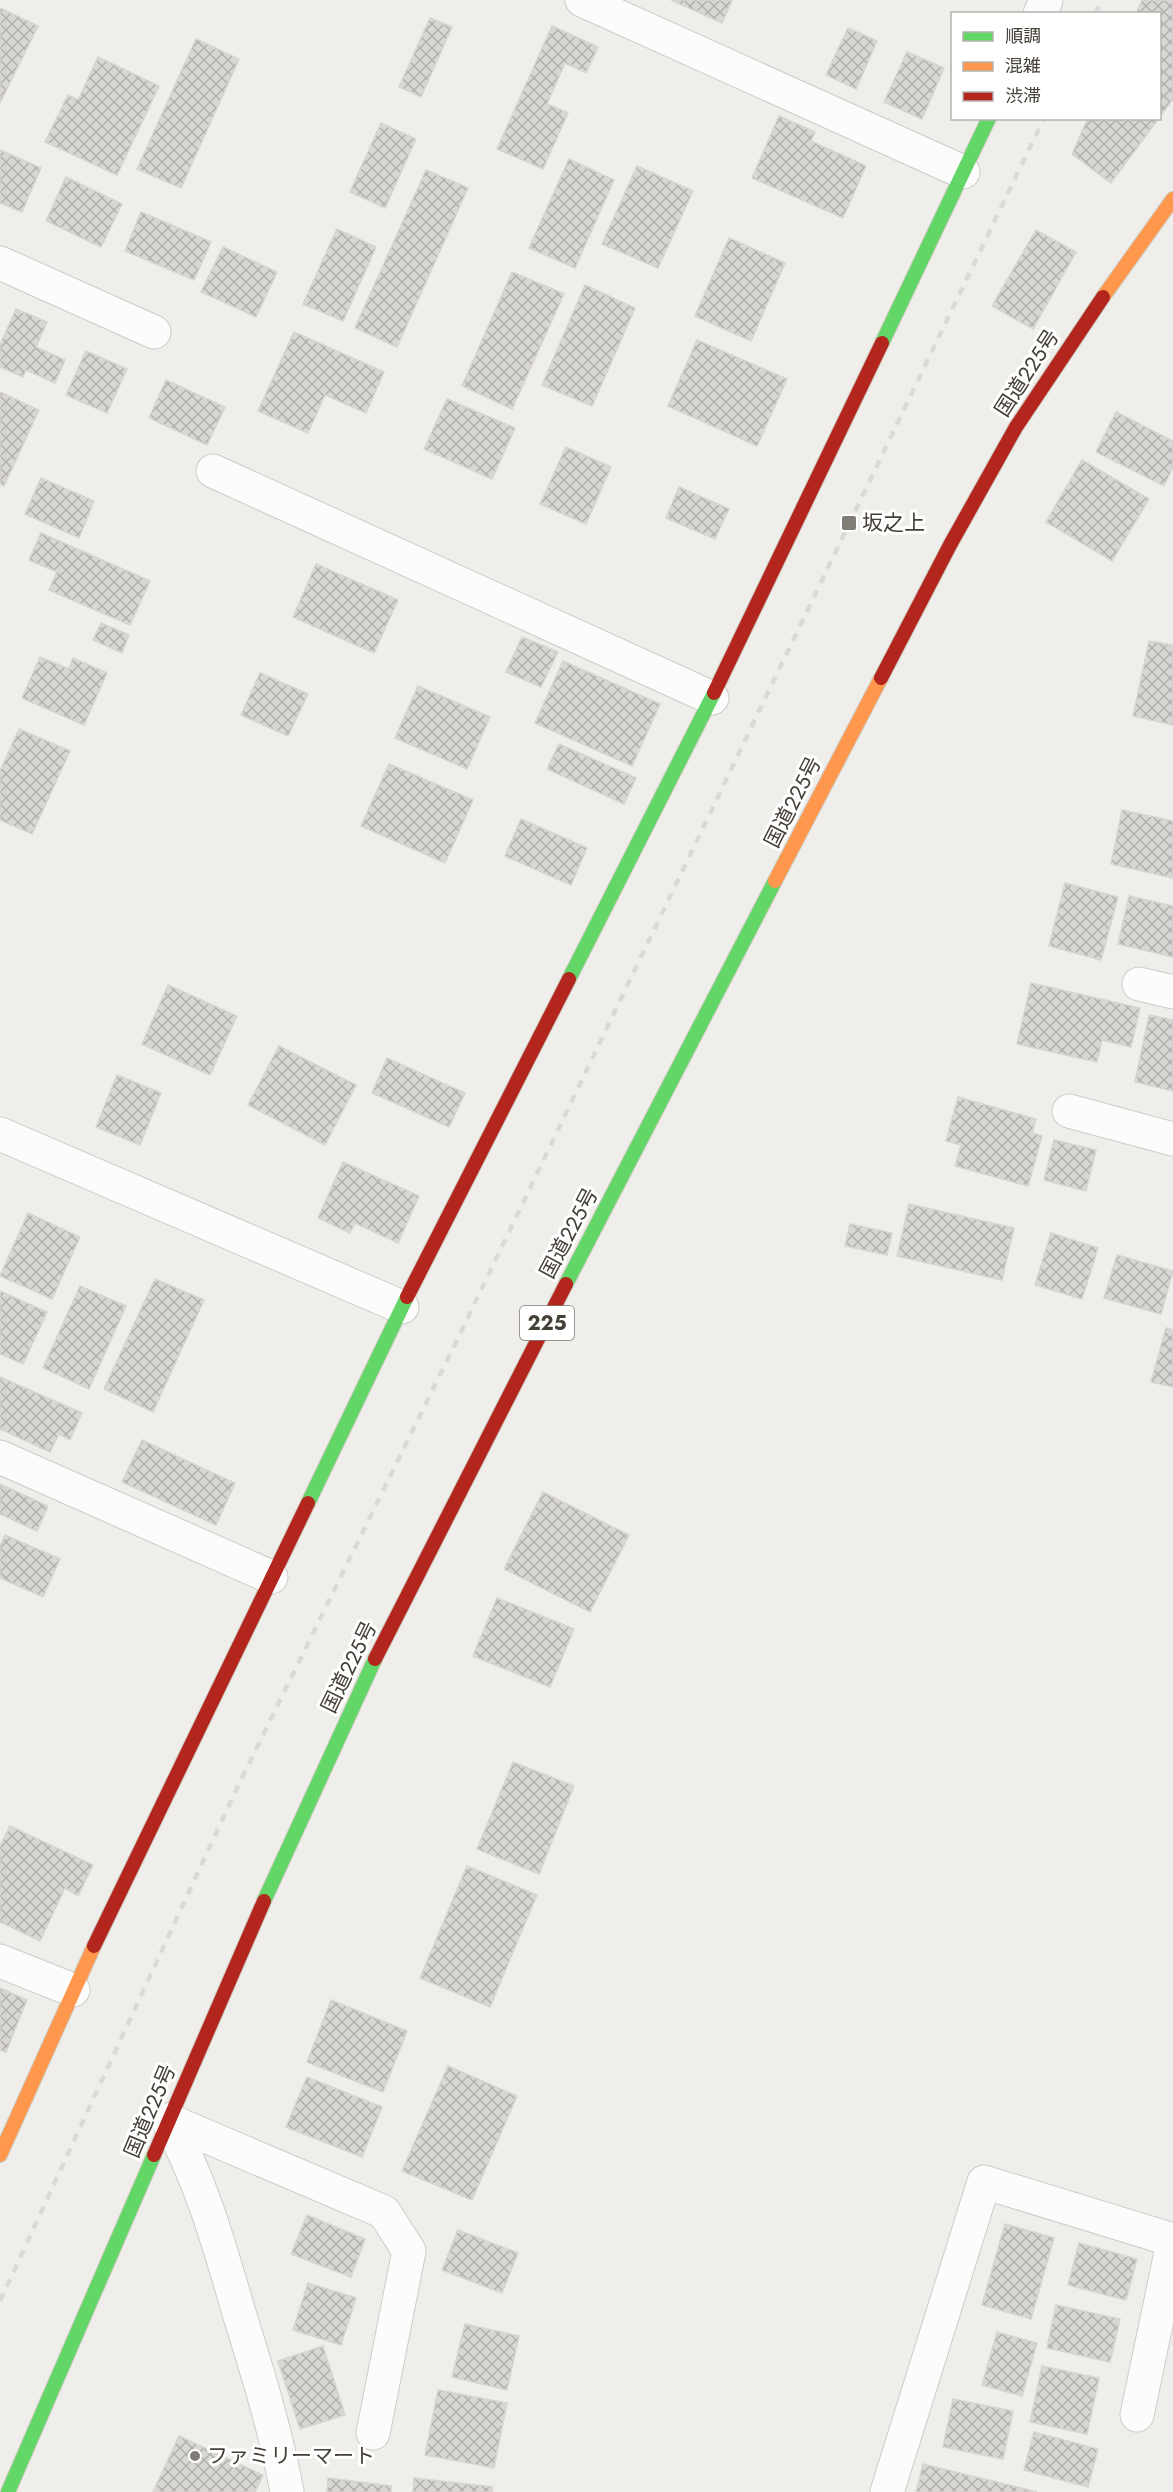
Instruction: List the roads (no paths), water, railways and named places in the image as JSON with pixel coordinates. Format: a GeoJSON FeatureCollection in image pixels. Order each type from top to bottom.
{"type":"FeatureCollection","features":[{"type":"Feature","properties":{"kind":"main road"},"geometry":{"type":"LineString","coordinates":[[0,2155],[73,1990],[402,1307],[712,698],[988,120]]}},
{"type":"Feature","properties":{"kind":"main road","name":"国道225号"},"geometry":{"type":"LineString","coordinates":[[8,2492],[168,2120],[358,1693],[551,1313],[907,626],[1016,427],[1105,293],[1173,199]]}},
{"type":"Feature","properties":{"kind":"street"},"geometry":{"type":"LineString","coordinates":[[582,0],[963,172]]}},
{"type":"Feature","properties":{"kind":"street"},"geometry":{"type":"LineString","coordinates":[[0,263],[154,332]]}},
{"type":"Feature","properties":{"kind":"street"},"geometry":{"type":"LineString","coordinates":[[213,471],[712,698]]}},
{"type":"Feature","properties":{"kind":"street"},"geometry":{"type":"LineString","coordinates":[[1139,984],[1173,992]]}},
{"type":"Feature","properties":{"kind":"street"},"geometry":{"type":"LineString","coordinates":[[1069,1111],[1173,1139]]}},
{"type":"Feature","properties":{"kind":"street"},"geometry":{"type":"LineString","coordinates":[[0,1134],[402,1307]]}},
{"type":"Feature","properties":{"kind":"street"},"geometry":{"type":"LineString","coordinates":[[0,1456],[272,1577]]}},
{"type":"Feature","properties":{"kind":"street"},"geometry":{"type":"LineString","coordinates":[[0,1960],[73,1990]]}},
{"type":"Feature","properties":{"kind":"street"},"geometry":{"type":"LineString","coordinates":[[168,2120],[384,2212],[409,2251],[373,2433]]}},
{"type":"Feature","properties":{"kind":"street"},"geometry":{"type":"LineString","coordinates":[[168,2120],[189,2159],[216,2233],[278,2441],[287,2492]]}},
{"type":"Feature","properties":{"kind":"street"},"geometry":{"type":"LineString","coordinates":[[887,2492],[984,2182],[1173,2241],[1137,2415]]}},
{"type":"Feature","properties":{"kind":"railway"},"geometry":{"type":"LineString","coordinates":[[1096,12],[1102,0]]}},
{"type":"Feature","properties":{"kind":"railway"},"geometry":{"type":"LineString","coordinates":[[0,2301],[236,1790],[458,1338],[1043,120]]}},
{"type":"Feature","properties":{"kind":"place","name":"坂之上"},"geometry":{"type":"Point","coordinates":[849,523]}},
{"type":"Feature","properties":{"kind":"place","name":"ファミリーマート"},"geometry":{"type":"Point","coordinates":[195,2456]}}]}
